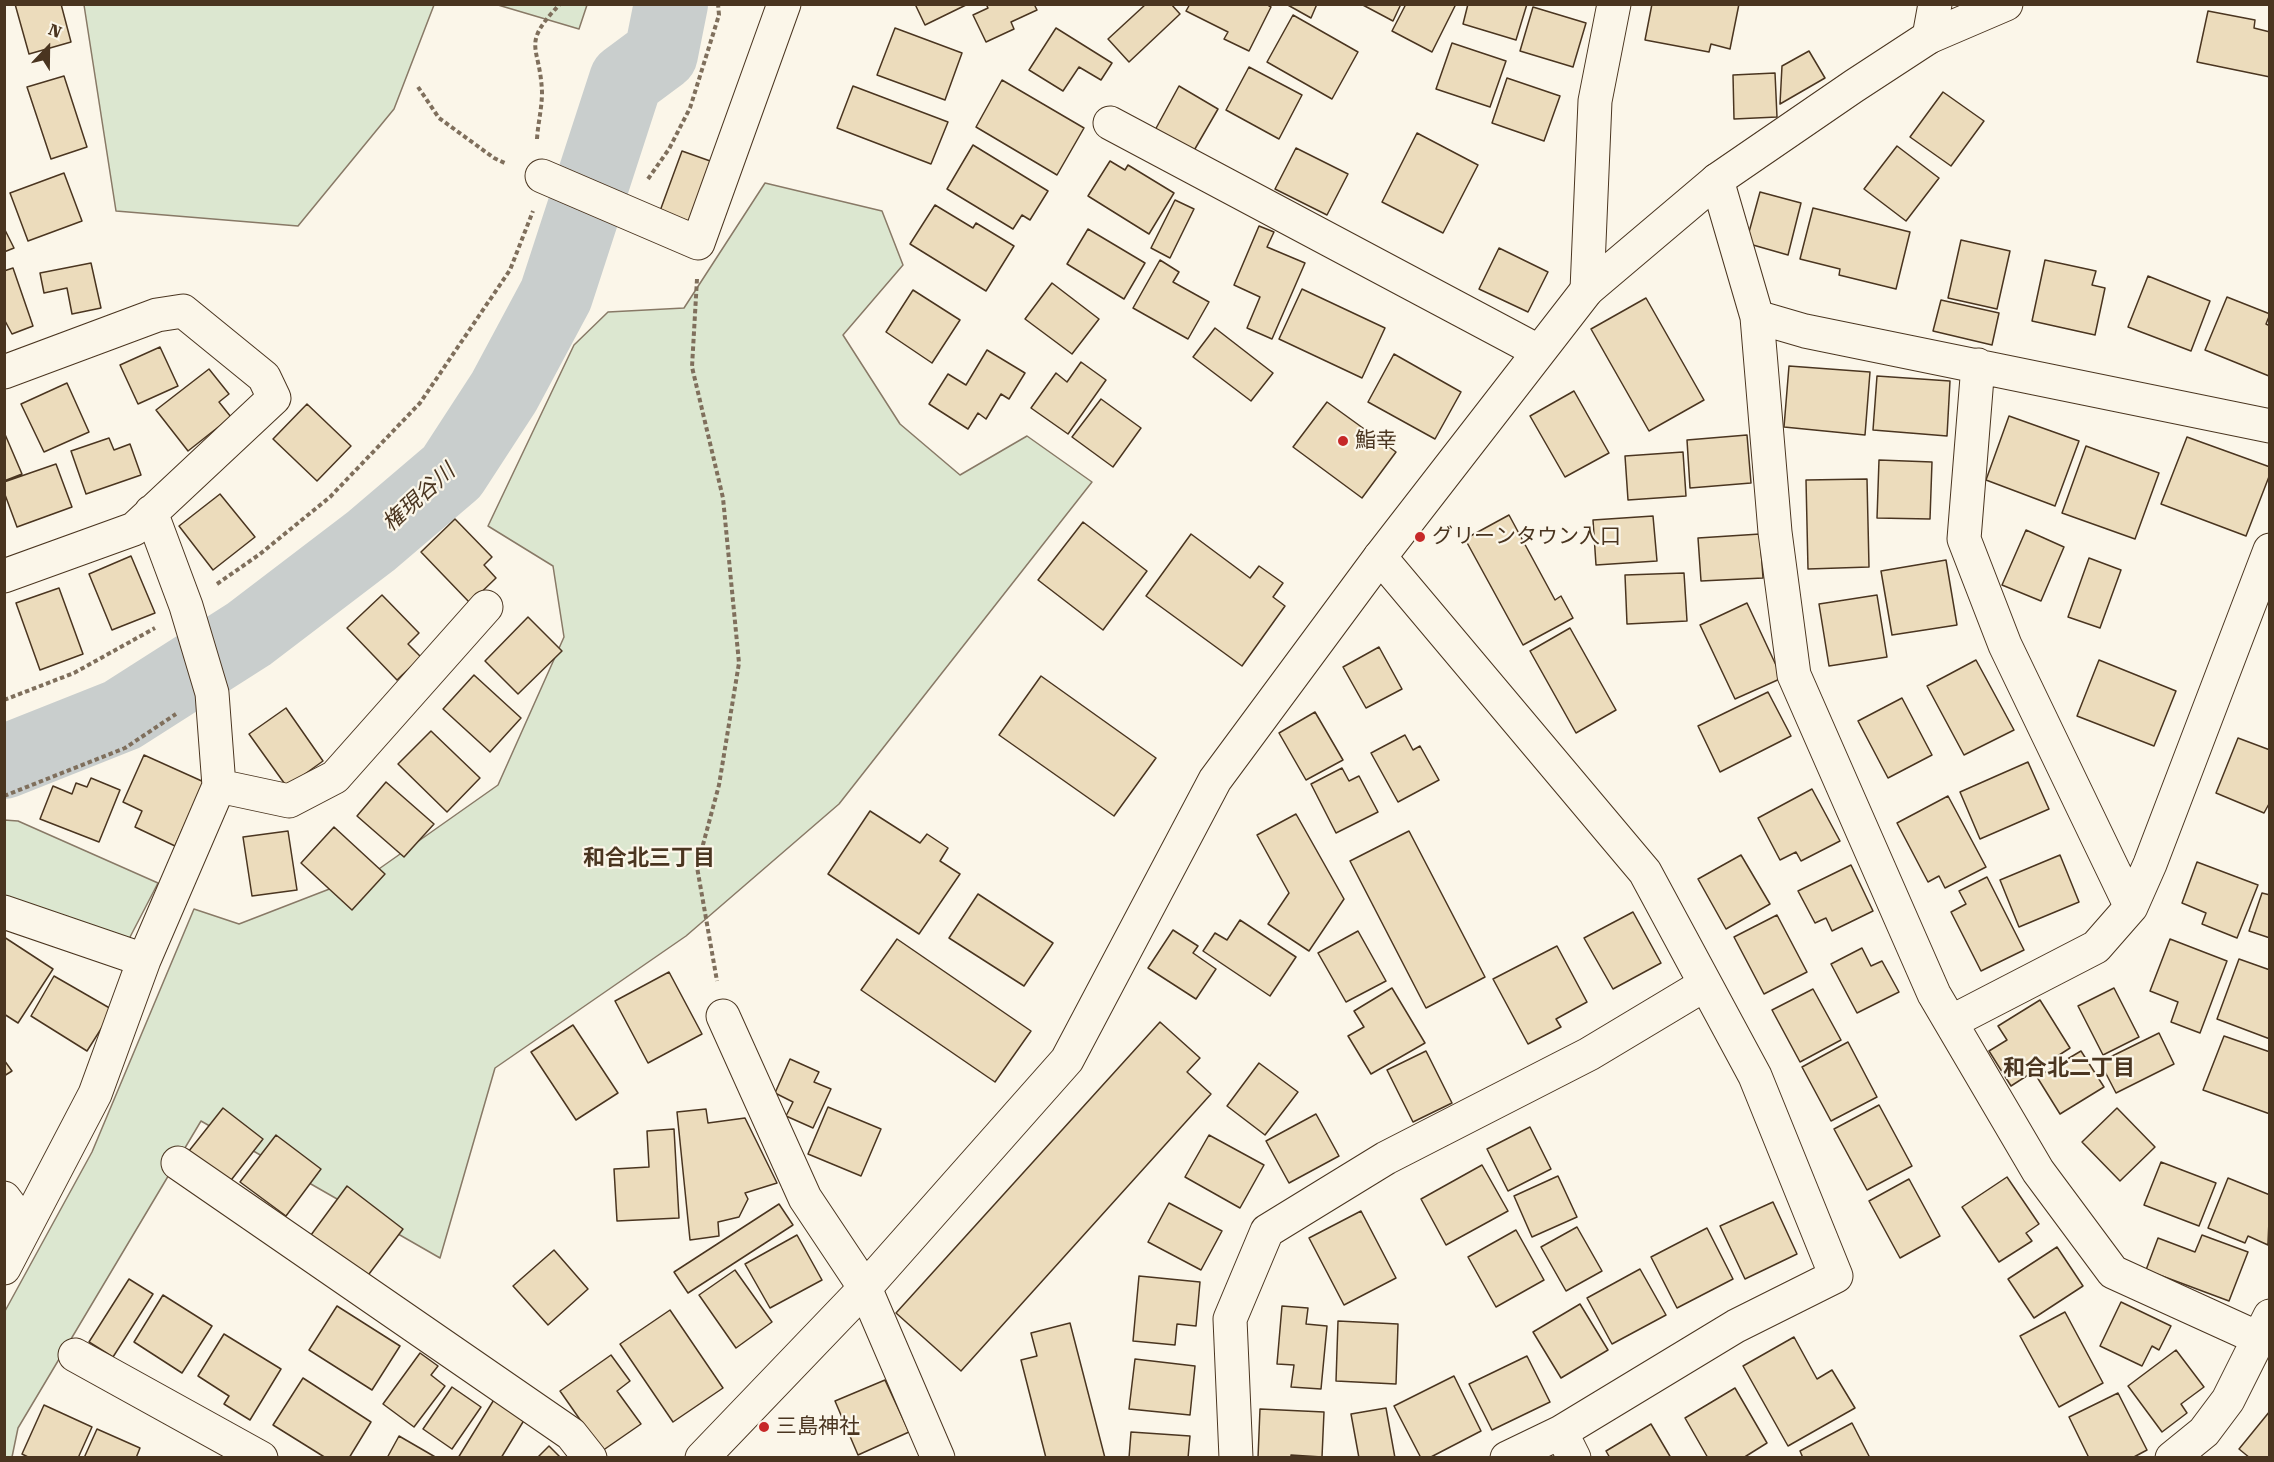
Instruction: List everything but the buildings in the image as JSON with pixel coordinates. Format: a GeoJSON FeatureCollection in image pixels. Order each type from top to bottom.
{"type":"FeatureCollection","features":[{"type":"Feature","properties":{"kind":"street"},"geometry":{"type":"LineString","coordinates":[[542,176],[698,243],[784,4]]}},
{"type":"Feature","properties":{"kind":"street"},"geometry":{"type":"LineString","coordinates":[[1587,290],[1595,101],[1614,4]]}},
{"type":"Feature","properties":{"kind":"street"},"geometry":{"type":"LineString","coordinates":[[1929,37],[1935,4]]}},
{"type":"Feature","properties":{"kind":"street"},"geometry":{"type":"LineString","coordinates":[[702,1458],[865,1288],[1068,1060],[1215,780],[1380,557],[1587,290],[1717,180],[1929,37],[2006,4]]}},
{"type":"Feature","properties":{"kind":"street"},"geometry":{"type":"LineString","coordinates":[[1110,123],[1538,351]]}},
{"type":"Feature","properties":{"kind":"street"},"geometry":{"type":"LineString","coordinates":[[1717,180],[1757,317],[1775,532],[1794,675],[1934,994],[2038,1171],[2113,1272],[2264,1327],[2229,1400],[2204,1432],[2172,1458]]}},
{"type":"Feature","properties":{"kind":"street"},"geometry":{"type":"LineString","coordinates":[[4,372],[157,315],[183,311],[264,377],[274,398],[134,529],[4,576]]}},
{"type":"Feature","properties":{"kind":"street"},"geometry":{"type":"LineString","coordinates":[[1757,317],[1805,331],[2270,426]]}},
{"type":"Feature","properties":{"kind":"street"},"geometry":{"type":"LineString","coordinates":[[1978,365],[1964,539],[2005,645],[2131,907]]}},
{"type":"Feature","properties":{"kind":"street"},"geometry":{"type":"LineString","coordinates":[[4,1268],[95,1094],[144,960],[219,786],[212,693],[186,606],[151,512]]}},
{"type":"Feature","properties":{"kind":"street"},"geometry":{"type":"LineString","coordinates":[[1951,1022],[2096,947],[2131,907],[2150,864],[2270,550]]}},
{"type":"Feature","properties":{"kind":"street"},"geometry":{"type":"LineString","coordinates":[[1380,557],[1645,872],[1755,1076],[1836,1276],[1736,1326],[1568,1445],[1507,1458]]}},
{"type":"Feature","properties":{"kind":"street"},"geometry":{"type":"LineString","coordinates":[[219,786],[289,801],[335,777],[486,607]]}},
{"type":"Feature","properties":{"kind":"street"},"geometry":{"type":"LineString","coordinates":[[4,912],[144,960]]}},
{"type":"Feature","properties":{"kind":"street"},"geometry":{"type":"LineString","coordinates":[[1236,1458],[1230,1319],[1267,1231],[1386,1158],[1588,1054],[1704,985]]}},
{"type":"Feature","properties":{"kind":"street"},"geometry":{"type":"LineString","coordinates":[[723,1016],[805,1198],[865,1288],[938,1458]]}},
{"type":"Feature","properties":{"kind":"street"},"geometry":{"type":"LineString","coordinates":[[178,1163],[571,1434],[590,1458]]}},
{"type":"Feature","properties":{"kind":"street"},"geometry":{"type":"LineString","coordinates":[[4,1198],[25,1226]]}},
{"type":"Feature","properties":{"kind":"street"},"geometry":{"type":"LineString","coordinates":[[75,1355],[261,1458]]}},
{"type":"Feature","properties":{"kind":"path"},"geometry":{"type":"LineString","coordinates":[[4,700],[74,673],[151,630],[260,554],[330,497],[420,404],[510,270],[535,206],[542,176],[537,137],[542,91],[534,50],[538,27],[560,4]]}},
{"type":"Feature","properties":{"kind":"path"},"geometry":{"type":"LineString","coordinates":[[630,214],[641,189],[669,149],[690,108],[719,15],[718,4]]}},
{"type":"Feature","properties":{"kind":"path"},"geometry":{"type":"LineString","coordinates":[[418,87],[439,118],[484,152],[542,176]]}},
{"type":"Feature","properties":{"kind":"path"},"geometry":{"type":"LineString","coordinates":[[698,243],[692,367],[723,498],[739,663],[719,785],[697,867],[723,1016]]}},
{"type":"Feature","properties":{"kind":"path"},"geometry":{"type":"LineString","coordinates":[[4,796],[125,748],[212,693]]}},
{"type":"Feature","properties":{"kind":"green space"},"geometry":{"type":"Polygon","coordinates":[[[84,4],[434,5],[394,109],[298,226],[116,211],[84,4]]]}},
{"type":"Feature","properties":{"kind":"green space"},"geometry":{"type":"Polygon","coordinates":[[[498,5],[587,5],[579,29],[498,5]]]}},
{"type":"Feature","properties":{"kind":"green space"},"geometry":{"type":"Polygon","coordinates":[[[765,183],[882,211],[903,265],[843,335],[900,424],[960,475],[1027,436],[1092,482],[839,804],[686,936],[495,1068],[440,1258],[201,1121],[18,1428],[12,1457],[5,1458],[5,1311],[92,1152],[194,909],[239,924],[376,871],[498,785],[564,637],[553,566],[488,526],[574,345],[608,312],[684,308],[765,183]]]}},
{"type":"Feature","properties":{"kind":"green space"},"geometry":{"type":"Polygon","coordinates":[[[4,820],[18,821],[158,883],[129,939],[5,899],[4,820]]]}},
{"type":"Feature","properties":{"kind":"waterway","name":"権現谷川"},"geometry":{"type":"LineString","coordinates":[[4,762],[122,715],[249,634],[371,541],[452,472],[504,392],[556,295],[626,80],[661,54],[671,4]]}},
{"type":"Feature","properties":{"kind":"place","name":"鮨幸"},"geometry":{"type":"Point","coordinates":[1343,441]}},
{"type":"Feature","properties":{"kind":"place","name":"グリーンタウン入口"},"geometry":{"type":"Point","coordinates":[1420,537]}},
{"type":"Feature","properties":{"kind":"place","name":"三島神社"},"geometry":{"type":"Point","coordinates":[764,1427]}},
{"type":"Feature","properties":{"kind":"district","name":"和合北三丁目"},"geometry":{"type":"Point","coordinates":[649,859]}},
{"type":"Feature","properties":{"kind":"district","name":"和合北二丁目"},"geometry":{"type":"Point","coordinates":[2069,1069]}}]}
